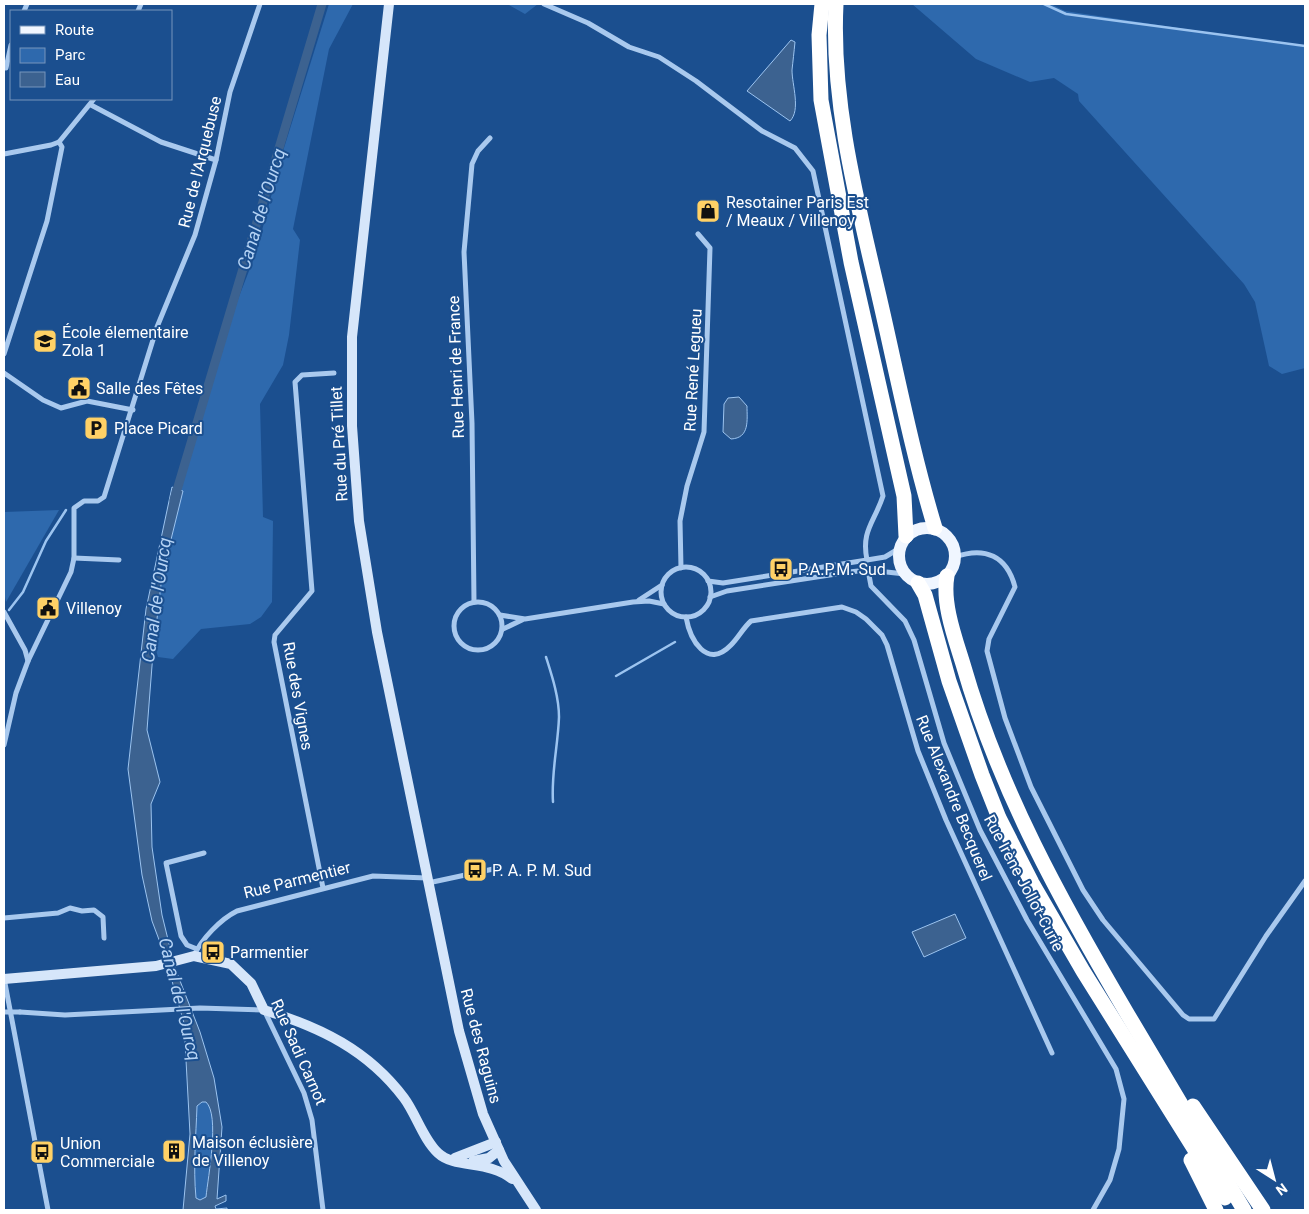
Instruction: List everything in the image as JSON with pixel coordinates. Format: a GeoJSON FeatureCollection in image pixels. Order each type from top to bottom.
{"type":"FeatureCollection","features":[{"type":"Feature","properties":{"kind":"highway"},"geometry":{"type":"LineString","coordinates":[[822,4],[819,35],[821,100],[849,252],[904,496],[903,542]]}},
{"type":"Feature","properties":{"kind":"highway"},"geometry":{"type":"LineString","coordinates":[[836,4],[838,77],[846,143],[914,453],[934,528]]}},
{"type":"Feature","properties":{"kind":"highway"},"geometry":{"type":"LineString","coordinates":[[947,576],[946,583],[950,612],[959,651],[983,726],[1002,777],[1041,860],[1078,929],[1244,1210]]}},
{"type":"Feature","properties":{"kind":"highway"},"geometry":{"type":"LineString","coordinates":[[918,583],[925,595],[965,727],[999,818],[1032,883],[1083,971],[1232,1210]]}},
{"type":"Feature","properties":{"kind":"highway"},"geometry":{"type":"LineString","coordinates":[[1146,1046],[1170,1071],[1263,1210]]}},
{"type":"Feature","properties":{"kind":"highway"},"geometry":{"type":"LineString","coordinates":[[1176,1119],[1187,1152],[1216,1210]]}},
{"type":"Feature","properties":{"kind":"main road"},"geometry":{"type":"LineString","coordinates":[[919,528],[934,528],[950,539],[955,557],[947,576],[934,583],[918,583],[905,574],[900,566],[903,542],[919,528]]}},
{"type":"Feature","properties":{"kind":"street","name":"Rue de l'Arquebuse"},"geometry":{"type":"LineString","coordinates":[[133,410],[157,327],[195,235],[216,160],[230,92],[260,4]]}},
{"type":"Feature","properties":{"kind":"street","name":"Rue du Pré Tillet"},"geometry":{"type":"LineString","coordinates":[[389,4],[354,306],[351,369],[352,443],[358,511],[368,583],[428,880]]}},
{"type":"Feature","properties":{"kind":"street"},"geometry":{"type":"LineString","coordinates":[[544,4],[588,23],[629,47],[659,57],[696,81],[762,131],[795,148],[813,170],[883,496],[865,536],[863,544],[866,560]]}},
{"type":"Feature","properties":{"kind":"street"},"geometry":{"type":"LineString","coordinates":[[6,68],[10,50]]}},
{"type":"Feature","properties":{"kind":"street"},"geometry":{"type":"LineString","coordinates":[[4,154],[59,142],[94,100]]}},
{"type":"Feature","properties":{"kind":"street"},"geometry":{"type":"LineString","coordinates":[[91,105],[161,142],[216,160]]}},
{"type":"Feature","properties":{"kind":"street","name":"Rue Henri de France"},"geometry":{"type":"LineString","coordinates":[[474,602],[472,423],[464,252],[472,164],[478,150],[490,138]]}},
{"type":"Feature","properties":{"kind":"street"},"geometry":{"type":"LineString","coordinates":[[4,354],[46,221],[62,147],[59,142]]}},
{"type":"Feature","properties":{"kind":"street","name":"Rue René Legueu"},"geometry":{"type":"LineString","coordinates":[[681,568],[680,521],[687,486],[704,432],[707,391],[710,248],[698,234]]}},
{"type":"Feature","properties":{"kind":"street","name":"Rue des Vignes"},"geometry":{"type":"LineString","coordinates":[[323,888],[274,642],[275,635],[312,591],[295,382],[302,375],[334,372]]}},
{"type":"Feature","properties":{"kind":"street"},"geometry":{"type":"LineString","coordinates":[[4,373],[43,400],[61,408],[86,401],[133,410],[104,497],[98,501],[84,501],[74,508],[74,558],[66,583],[28,661],[16,693],[4,745]]}},
{"type":"Feature","properties":{"kind":"street"},"geometry":{"type":"LineString","coordinates":[[708,582],[733,582],[885,557],[903,542]]}},
{"type":"Feature","properties":{"kind":"street"},"geometry":{"type":"LineString","coordinates":[[955,557],[970,552],[993,556],[1004,564],[1012,576],[1015,587],[989,639],[987,651],[1005,718],[1031,787],[1083,890],[1103,920],[1183,1015],[1190,1019],[1214,1019],[1266,936],[1305,881]]}},
{"type":"Feature","properties":{"kind":"street"},"geometry":{"type":"LineString","coordinates":[[74,558],[119,560]]}},
{"type":"Feature","properties":{"kind":"street"},"geometry":{"type":"LineString","coordinates":[[633,602],[648,596],[662,585],[669,574],[681,568],[697,570],[708,582],[710,598],[702,612],[686,617],[673,614],[664,604],[662,585]]}},
{"type":"Feature","properties":{"kind":"street"},"geometry":{"type":"LineString","coordinates":[[710,598],[734,590],[868,570],[905,574]]}},
{"type":"Feature","properties":{"kind":"street","name":"Rue Irène Jollot-Curie"},"geometry":{"type":"LineString","coordinates":[[868,570],[871,586],[905,621],[914,640],[944,744],[980,830],[1027,920],[1116,1069],[1124,1099],[1120,1149],[1114,1171],[1093,1210]]}},
{"type":"Feature","properties":{"kind":"street"},"geometry":{"type":"LineString","coordinates":[[502,629],[525,619],[633,602],[649,601],[664,604]]}},
{"type":"Feature","properties":{"kind":"street"},"geometry":{"type":"LineString","coordinates":[[500,615],[502,629],[496,643],[482,650],[473,650],[459,641],[455,634],[456,617],[466,605],[474,602],[489,604],[500,615],[525,619]]}},
{"type":"Feature","properties":{"kind":"street","name":"Rue Alexandre Becquerel"},"geometry":{"type":"LineString","coordinates":[[686,617],[691,638],[699,649],[710,654],[721,653],[732,644],[741,630],[752,621],[842,607],[856,612],[882,636],[918,751],[946,820],[1052,1053]]}},
{"type":"Feature","properties":{"kind":"street"},"geometry":{"type":"LineString","coordinates":[[4,612],[25,650],[28,661]]}},
{"type":"Feature","properties":{"kind":"street"},"geometry":{"type":"LineString","coordinates":[[48,1210],[4,978],[156,966],[192,954],[181,936],[166,863],[204,853]]}},
{"type":"Feature","properties":{"kind":"street","name":"Rue Parmentier"},"geometry":{"type":"LineString","coordinates":[[192,954],[230,914],[237,911],[374,876],[428,880],[498,868]]}},
{"type":"Feature","properties":{"kind":"street","name":"Rue des Raguins"},"geometry":{"type":"LineString","coordinates":[[428,880],[459,1031],[483,1114],[519,1185],[536,1210]]}},
{"type":"Feature","properties":{"kind":"street"},"geometry":{"type":"LineString","coordinates":[[4,918],[58,913],[70,908],[82,911],[94,910],[103,917],[104,938]]}},
{"type":"Feature","properties":{"kind":"street","name":"Rue Sadi Carnot"},"geometry":{"type":"LineString","coordinates":[[192,954],[231,964],[251,984],[300,1086],[312,1120],[323,1210]]}},
{"type":"Feature","properties":{"kind":"street"},"geometry":{"type":"LineString","coordinates":[[4,1012],[65,1015],[200,1008],[264,1010],[315,1027],[338,1038],[364,1056],[386,1076],[405,1099],[432,1146],[439,1154],[449,1159],[491,1167],[504,1172],[519,1185]]}},
{"type":"Feature","properties":{"kind":"street"},"geometry":{"type":"LineString","coordinates":[[449,1159],[463,1157],[498,1146]]}},
{"type":"Feature","properties":{"kind":"street"},"geometry":{"type":"LineString","coordinates":[[462,1162],[488,1158],[498,1146]]}},
{"type":"Feature","properties":{"kind":"green space"},"geometry":{"type":"Polygon","coordinates":[[[329,4],[353,4],[329,49],[293,229],[300,240],[289,335],[283,365],[260,404],[263,517],[273,521],[272,602],[261,617],[250,624],[201,629],[173,659],[158,657],[151,633],[171,525],[208,376],[256,253],[284,148],[329,4]]]}},
{"type":"Feature","properties":{"kind":"green space"},"geometry":{"type":"Polygon","coordinates":[[[507,4],[538,4],[525,14],[507,4]]]}},
{"type":"Feature","properties":{"kind":"green space"},"geometry":{"type":"Polygon","coordinates":[[[912,4],[1051,4],[1065,11],[1305,47],[1305,368],[1282,374],[1269,366],[1255,302],[1244,284],[1079,101],[1078,94],[1054,78],[1030,82],[976,59],[912,4]]]}},
{"type":"Feature","properties":{"kind":"green space"},"geometry":{"type":"Polygon","coordinates":[[[59,510],[6,602],[4,592],[4,512],[59,510]]]}},
{"type":"Feature","properties":{"kind":"green space"},"geometry":{"type":"Polygon","coordinates":[[[202,1102],[206,1102],[210,1109],[213,1132],[206,1197],[200,1200],[196,1198],[195,1163],[197,1106],[202,1102]]]}},
{"type":"Feature","properties":{"kind":"water"},"geometry":{"type":"Polygon","coordinates":[[[791,40],[795,42],[792,70],[795,110],[790,121],[747,91],[791,40]]]}},
{"type":"Feature","properties":{"kind":"water"},"geometry":{"type":"Polygon","coordinates":[[[739,397],[747,406],[746,427],[742,435],[731,439],[723,432],[724,404],[728,398],[739,397]]]}},
{"type":"Feature","properties":{"kind":"water"},"geometry":{"type":"Polygon","coordinates":[[[172,487],[183,491],[162,576],[147,730],[160,782],[151,804],[152,847],[162,915],[175,968],[200,1032],[214,1078],[222,1127],[217,1199],[226,1195],[226,1201],[215,1206],[216,1209],[227,1208],[227,1210],[183,1210],[190,1134],[184,1023],[164,953],[152,921],[142,875],[128,769],[146,609],[172,487]],[[202,1102],[197,1106],[195,1175],[196,1198],[200,1200],[206,1197],[213,1132],[210,1109],[206,1102],[202,1102]]]}},
{"type":"Feature","properties":{"kind":"water"},"geometry":{"type":"Polygon","coordinates":[[[955,914],[966,938],[924,957],[912,932],[955,914]]]}},
{"type":"Feature","properties":{"kind":"waterway","name":"Canal de l'Ourcq"},"geometry":{"type":"LineString","coordinates":[[174,500],[322,4]]}},
{"type":"Feature","properties":{"kind":"waterway"},"geometry":{"type":"LineString","coordinates":[[1044,4],[1066,14],[1305,46]]}},
{"type":"Feature","properties":{"kind":"waterway"},"geometry":{"type":"LineString","coordinates":[[9,610],[23,592],[46,541],[66,510]]}},
{"type":"Feature","properties":{"kind":"waterway"},"geometry":{"type":"LineString","coordinates":[[616,676],[675,642]]}},
{"type":"Feature","properties":{"kind":"waterway"},"geometry":{"type":"LineString","coordinates":[[546,657],[559,709],[553,802]]}},
{"type":"Feature","properties":{"kind":"place","name":"Resotainer Paris Est / Meaux / Villenoy"},"geometry":{"type":"Point","coordinates":[708,211]}},
{"type":"Feature","properties":{"kind":"place","name":"École élementaire Zola 1"},"geometry":{"type":"Point","coordinates":[45,341]}},
{"type":"Feature","properties":{"kind":"place","name":"Salle des Fêtes"},"geometry":{"type":"Point","coordinates":[79,388]}},
{"type":"Feature","properties":{"kind":"place","name":"Place Picard"},"geometry":{"type":"Point","coordinates":[96,428]}},
{"type":"Feature","properties":{"kind":"place","name":"P.A.P.M. Sud"},"geometry":{"type":"Point","coordinates":[781,569]}},
{"type":"Feature","properties":{"kind":"place","name":"Villenoy"},"geometry":{"type":"Point","coordinates":[48,608]}},
{"type":"Feature","properties":{"kind":"place","name":"P. A. P. M. Sud"},"geometry":{"type":"Point","coordinates":[475,870]}},
{"type":"Feature","properties":{"kind":"place","name":"Parmentier"},"geometry":{"type":"Point","coordinates":[213,952]}},
{"type":"Feature","properties":{"kind":"place","name":"Maison éclusière de Villenoy"},"geometry":{"type":"Point","coordinates":[174,1151]}},
{"type":"Feature","properties":{"kind":"place","name":"Union Commerciale"},"geometry":{"type":"Point","coordinates":[42,1152]}}]}
